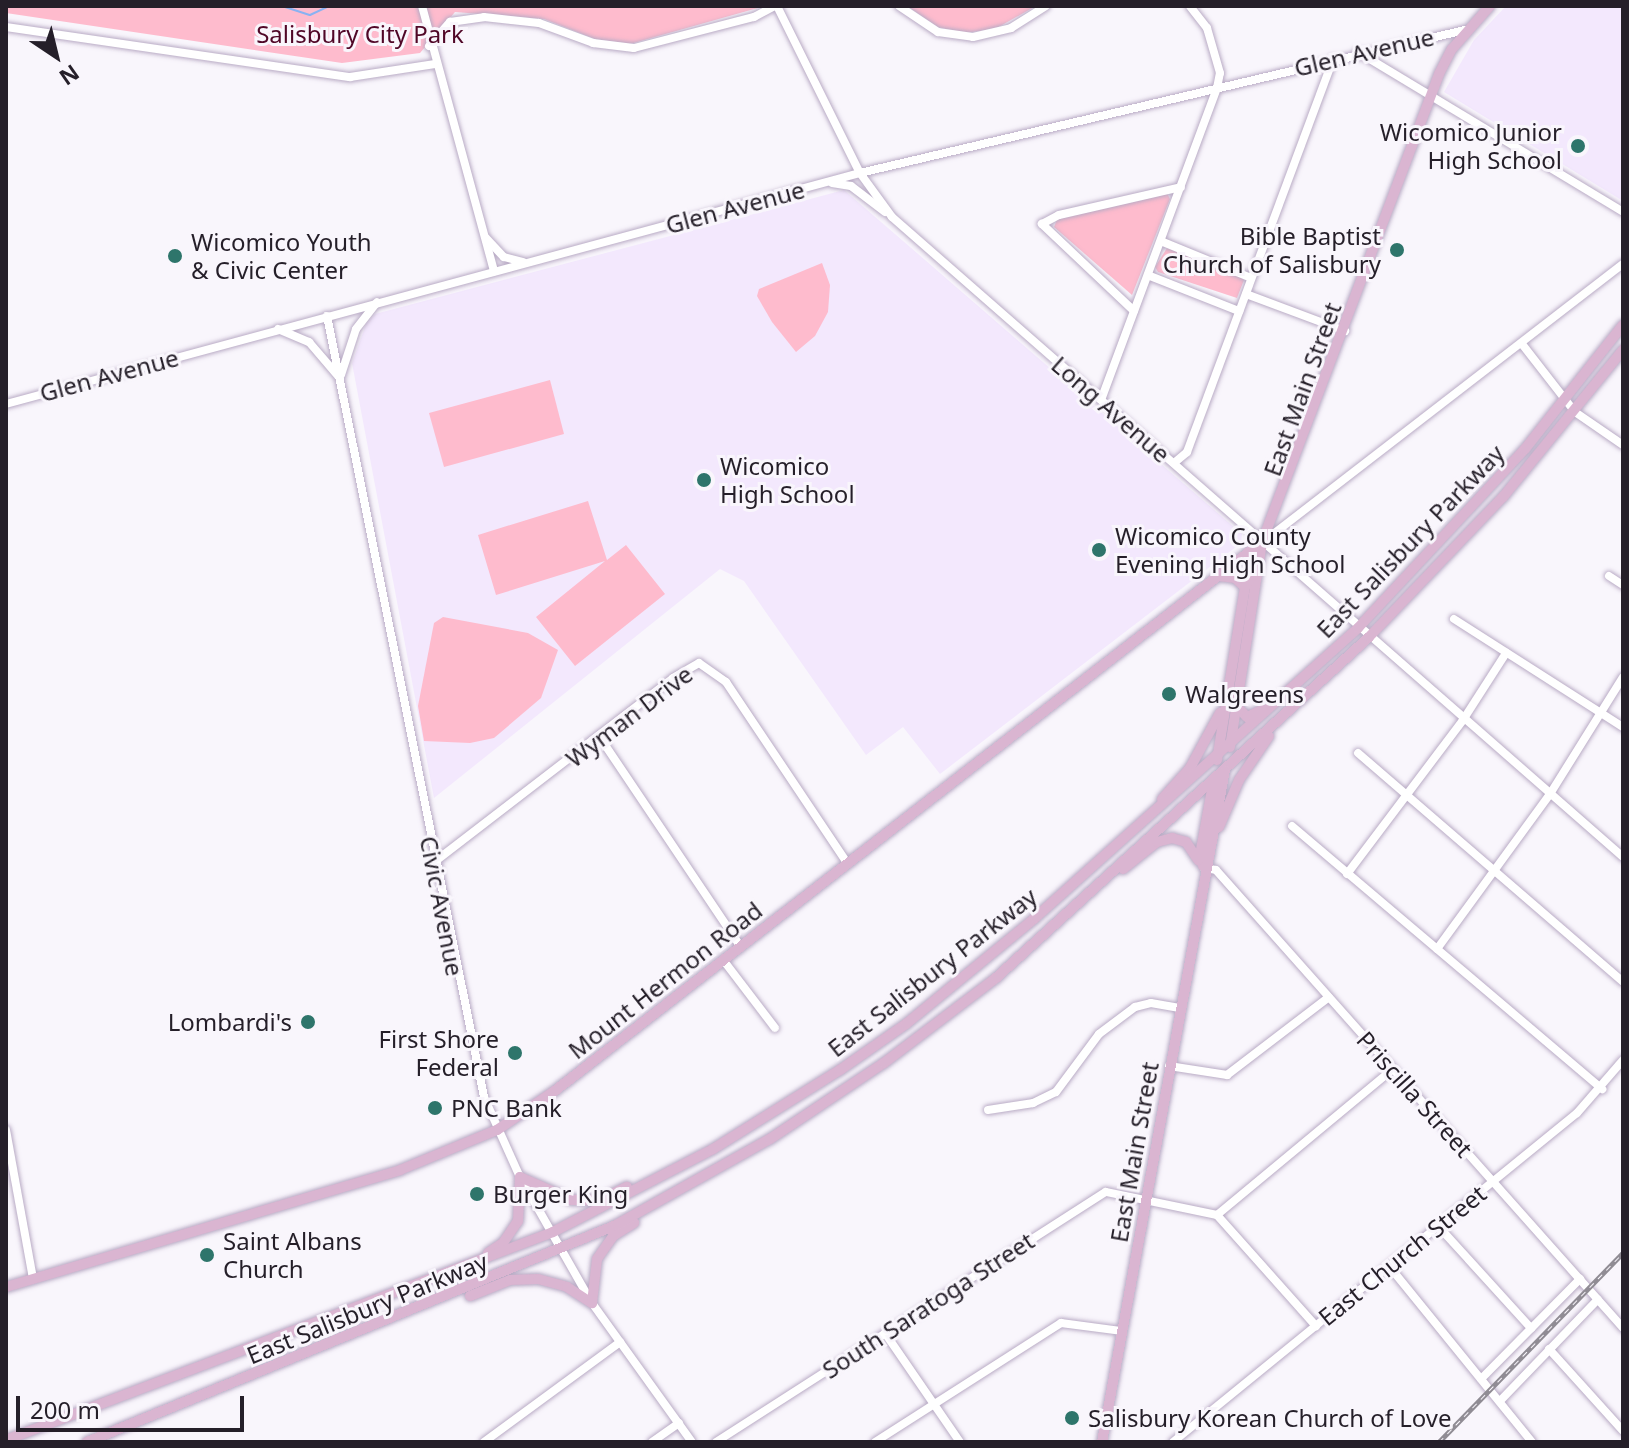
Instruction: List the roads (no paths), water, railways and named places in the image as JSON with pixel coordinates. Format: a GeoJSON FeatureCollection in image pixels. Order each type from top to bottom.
{"type":"FeatureCollection","features":[{"type":"Feature","properties":{"kind":"main road","name":"East Main Street"},"geometry":{"type":"LineString","coordinates":[[1102,1442],[1203,868],[1214,836],[1230,747],[1262,542],[1345,331],[1445,61],[1490,6]]}},
{"type":"Feature","properties":{"kind":"main road","name":"East Salisbury Parkway"},"geometry":{"type":"LineString","coordinates":[[6,1440],[396,1295],[553,1232],[713,1149],[906,1024],[1230,747],[1358,628],[1565,401],[1623,325]]}},
{"type":"Feature","properties":{"kind":"main road","name":"East Salisbury Parkway"},"geometry":{"type":"LineString","coordinates":[[87,1442],[561,1250],[681,1191],[817,1110],[923,1036],[996,978],[1369,637],[1475,528],[1575,412],[1623,350]]}},
{"type":"Feature","properties":{"kind":"main road","name":"Mount Hermon Road"},"geometry":{"type":"LineString","coordinates":[[6,1287],[400,1170],[497,1130],[724,961],[1262,542]]}},
{"type":"Feature","properties":{"kind":"main road","name":"East Main Street"},"geometry":{"type":"LineString","coordinates":[[1203,868],[1200,855],[1245,587],[1255,572]]}},
{"type":"Feature","properties":{"kind":"main road"},"geometry":{"type":"LineString","coordinates":[[1217,576],[1235,578],[1245,587]]}},
{"type":"Feature","properties":{"kind":"main road"},"geometry":{"type":"LineString","coordinates":[[1236,706],[1250,717],[1292,690]]}},
{"type":"Feature","properties":{"kind":"main road"},"geometry":{"type":"LineString","coordinates":[[1148,817],[1190,768],[1227,697]]}},
{"type":"Feature","properties":{"kind":"main road"},"geometry":{"type":"LineString","coordinates":[[1214,836],[1239,780],[1281,720]]}},
{"type":"Feature","properties":{"kind":"main road"},"geometry":{"type":"LineString","coordinates":[[1098,884],[1163,839],[1186,842],[1203,868]]}},
{"type":"Feature","properties":{"kind":"main road"},"geometry":{"type":"LineString","coordinates":[[396,1295],[503,1243],[518,1221],[520,1177],[558,1197],[600,1200],[687,1155],[713,1149]]}},
{"type":"Feature","properties":{"kind":"main road"},"geometry":{"type":"LineString","coordinates":[[379,1326],[510,1280],[552,1281],[592,1303],[597,1259],[613,1236],[662,1209],[681,1191]]}},
{"type":"Feature","properties":{"kind":"street"},"geometry":{"type":"LineString","coordinates":[[422,6],[429,46],[494,271]]}},
{"type":"Feature","properties":{"kind":"street"},"geometry":{"type":"LineString","coordinates":[[429,46],[450,22],[484,17],[539,23],[593,43],[634,48],[754,17],[776,6]]}},
{"type":"Feature","properties":{"kind":"street","name":"Long Avenue"},"geometry":{"type":"LineString","coordinates":[[776,6],[860,173],[892,217],[1623,857]]}},
{"type":"Feature","properties":{"kind":"street"},"geometry":{"type":"LineString","coordinates":[[899,6],[917,21],[957,37],[995,34],[1046,6]]}},
{"type":"Feature","properties":{"kind":"street"},"geometry":{"type":"LineString","coordinates":[[1101,400],[1163,242],[1217,88],[1220,73],[1207,28],[1190,6]]}},
{"type":"Feature","properties":{"kind":"street"},"geometry":{"type":"LineString","coordinates":[[6,27],[30,27],[350,77],[435,64]]}},
{"type":"Feature","properties":{"kind":"street","name":"Glen Avenue"},"geometry":{"type":"LineString","coordinates":[[6,404],[860,173],[1358,52],[1469,29]]}},
{"type":"Feature","properties":{"kind":"street"},"geometry":{"type":"LineString","coordinates":[[1358,52],[1623,212]]}},
{"type":"Feature","properties":{"kind":"street"},"geometry":{"type":"LineString","coordinates":[[1174,463],[1187,452],[1333,59]]}},
{"type":"Feature","properties":{"kind":"street"},"geometry":{"type":"LineString","coordinates":[[827,182],[851,186],[892,217]]}},
{"type":"Feature","properties":{"kind":"street"},"geometry":{"type":"LineString","coordinates":[[1134,311],[1042,224],[1059,215],[1181,187]]}},
{"type":"Feature","properties":{"kind":"street"},"geometry":{"type":"LineString","coordinates":[[483,234],[504,257],[528,263]]}},
{"type":"Feature","properties":{"kind":"street"},"geometry":{"type":"LineString","coordinates":[[1163,242],[1251,278]]}},
{"type":"Feature","properties":{"kind":"street"},"geometry":{"type":"LineString","coordinates":[[1262,542],[1623,264]]}},
{"type":"Feature","properties":{"kind":"street"},"geometry":{"type":"LineString","coordinates":[[1150,276],[1239,311]]}},
{"type":"Feature","properties":{"kind":"street"},"geometry":{"type":"LineString","coordinates":[[1246,294],[1345,331]]}},
{"type":"Feature","properties":{"kind":"street"},"geometry":{"type":"LineString","coordinates":[[340,379],[356,329],[377,302]]}},
{"type":"Feature","properties":{"kind":"street","name":"Civic Avenue"},"geometry":{"type":"LineString","coordinates":[[327,316],[472,1057],[497,1130],[561,1250],[592,1303],[692,1442]]}},
{"type":"Feature","properties":{"kind":"street"},"geometry":{"type":"LineString","coordinates":[[277,329],[309,342],[340,379]]}},
{"type":"Feature","properties":{"kind":"street"},"geometry":{"type":"LineString","coordinates":[[1522,344],[1575,412],[1623,445]]}},
{"type":"Feature","properties":{"kind":"street"},"geometry":{"type":"LineString","coordinates":[[1609,576],[1623,585]]}},
{"type":"Feature","properties":{"kind":"street"},"geometry":{"type":"LineString","coordinates":[[1454,619],[1623,727]]}},
{"type":"Feature","properties":{"kind":"street"},"geometry":{"type":"LineString","coordinates":[[1347,874],[1463,720],[1506,653]]}},
{"type":"Feature","properties":{"kind":"street","name":"Wyman Drive"},"geometry":{"type":"LineString","coordinates":[[433,863],[684,669],[706,665],[726,682],[848,864]]}},
{"type":"Feature","properties":{"kind":"street"},"geometry":{"type":"LineString","coordinates":[[1437,949],[1550,794],[1623,677]]}},
{"type":"Feature","properties":{"kind":"street"},"geometry":{"type":"LineString","coordinates":[[599,736],[741,947]]}},
{"type":"Feature","properties":{"kind":"street"},"geometry":{"type":"LineString","coordinates":[[1358,753],[1623,982]]}},
{"type":"Feature","properties":{"kind":"street"},"geometry":{"type":"LineString","coordinates":[[1292,826],[1602,1089]]}},
{"type":"Feature","properties":{"kind":"street","name":"Priscilla Street"},"geometry":{"type":"LineString","coordinates":[[1203,868],[1216,870],[1623,1328]]}},
{"type":"Feature","properties":{"kind":"street"},"geometry":{"type":"LineString","coordinates":[[724,961],[775,1028]]}},
{"type":"Feature","properties":{"kind":"street"},"geometry":{"type":"LineString","coordinates":[[1169,1066],[1217,1075],[1238,1070],[1329,997]]}},
{"type":"Feature","properties":{"kind":"street"},"geometry":{"type":"LineString","coordinates":[[988,1110],[1033,1103],[1056,1092],[1099,1034],[1134,1007],[1151,1003],[1180,1008]]}},
{"type":"Feature","properties":{"kind":"street","name":"East Church Street"},"geometry":{"type":"LineString","coordinates":[[1179,1440],[1602,1089],[1623,1060]]}},
{"type":"Feature","properties":{"kind":"street"},"geometry":{"type":"LineString","coordinates":[[1316,1326],[1217,1215],[1393,1069]]}},
{"type":"Feature","properties":{"kind":"street"},"geometry":{"type":"LineString","coordinates":[[6,1130],[33,1279]]}},
{"type":"Feature","properties":{"kind":"street","name":"South Saratoga Street"},"geometry":{"type":"LineString","coordinates":[[716,1442],[1093,1197],[1116,1191],[1217,1215]]}},
{"type":"Feature","properties":{"kind":"street"},"geometry":{"type":"LineString","coordinates":[[1439,1227],[1531,1328]]}},
{"type":"Feature","properties":{"kind":"street"},"geometry":{"type":"LineString","coordinates":[[1389,1266],[1532,1442]]}},
{"type":"Feature","properties":{"kind":"street"},"geometry":{"type":"LineString","coordinates":[[1481,1379],[1580,1279]]}},
{"type":"Feature","properties":{"kind":"street"},"geometry":{"type":"LineString","coordinates":[[1500,1401],[1598,1299]]}},
{"type":"Feature","properties":{"kind":"street"},"geometry":{"type":"LineString","coordinates":[[875,1442],[1061,1323],[1122,1331]]}},
{"type":"Feature","properties":{"kind":"street"},"geometry":{"type":"LineString","coordinates":[[885,1333],[960,1442]]}},
{"type":"Feature","properties":{"kind":"street"},"geometry":{"type":"LineString","coordinates":[[484,1442],[620,1342]]}},
{"type":"Feature","properties":{"kind":"street"},"geometry":{"type":"LineString","coordinates":[[1549,1349],[1623,1431]]}},
{"type":"Feature","properties":{"kind":"street"},"geometry":{"type":"LineString","coordinates":[[652,1442],[679,1423]]}},
{"type":"Feature","properties":{"kind":"waterway"},"geometry":{"type":"LineString","coordinates":[[282,6],[310,15],[329,6]]}},
{"type":"Feature","properties":{"kind":"railway"},"geometry":{"type":"LineString","coordinates":[[1439,1442],[1623,1253]]}},
{"type":"Feature","properties":{"kind":"place","name":"Wicomico Junior High School"},"geometry":{"type":"Point","coordinates":[1578,146]}},
{"type":"Feature","properties":{"kind":"place","name":"Bible Baptist Church of Salisbury"},"geometry":{"type":"Point","coordinates":[1397,250]}},
{"type":"Feature","properties":{"kind":"place","name":"Wicomico Youth & Civic Center"},"geometry":{"type":"Point","coordinates":[175,256]}},
{"type":"Feature","properties":{"kind":"place","name":"Wicomico High School"},"geometry":{"type":"Point","coordinates":[704,480]}},
{"type":"Feature","properties":{"kind":"place","name":"Wicomico County Evening High School"},"geometry":{"type":"Point","coordinates":[1099,550]}},
{"type":"Feature","properties":{"kind":"place","name":"Walgreens"},"geometry":{"type":"Point","coordinates":[1169,694]}},
{"type":"Feature","properties":{"kind":"place","name":"Lombardi's"},"geometry":{"type":"Point","coordinates":[308,1022]}},
{"type":"Feature","properties":{"kind":"place","name":"First Shore Federal"},"geometry":{"type":"Point","coordinates":[515,1053]}},
{"type":"Feature","properties":{"kind":"place","name":"PNC Bank"},"geometry":{"type":"Point","coordinates":[435,1108]}},
{"type":"Feature","properties":{"kind":"place","name":"Burger King"},"geometry":{"type":"Point","coordinates":[477,1194]}},
{"type":"Feature","properties":{"kind":"place","name":"Saint Albans Church"},"geometry":{"type":"Point","coordinates":[207,1255]}},
{"type":"Feature","properties":{"kind":"place","name":"Salisbury Korean Church of Love"},"geometry":{"type":"Point","coordinates":[1072,1418]}},
{"type":"Feature","properties":{"kind":"park label","name":"Salisbury City Park"},"geometry":{"type":"Point","coordinates":[360,34]}}]}
